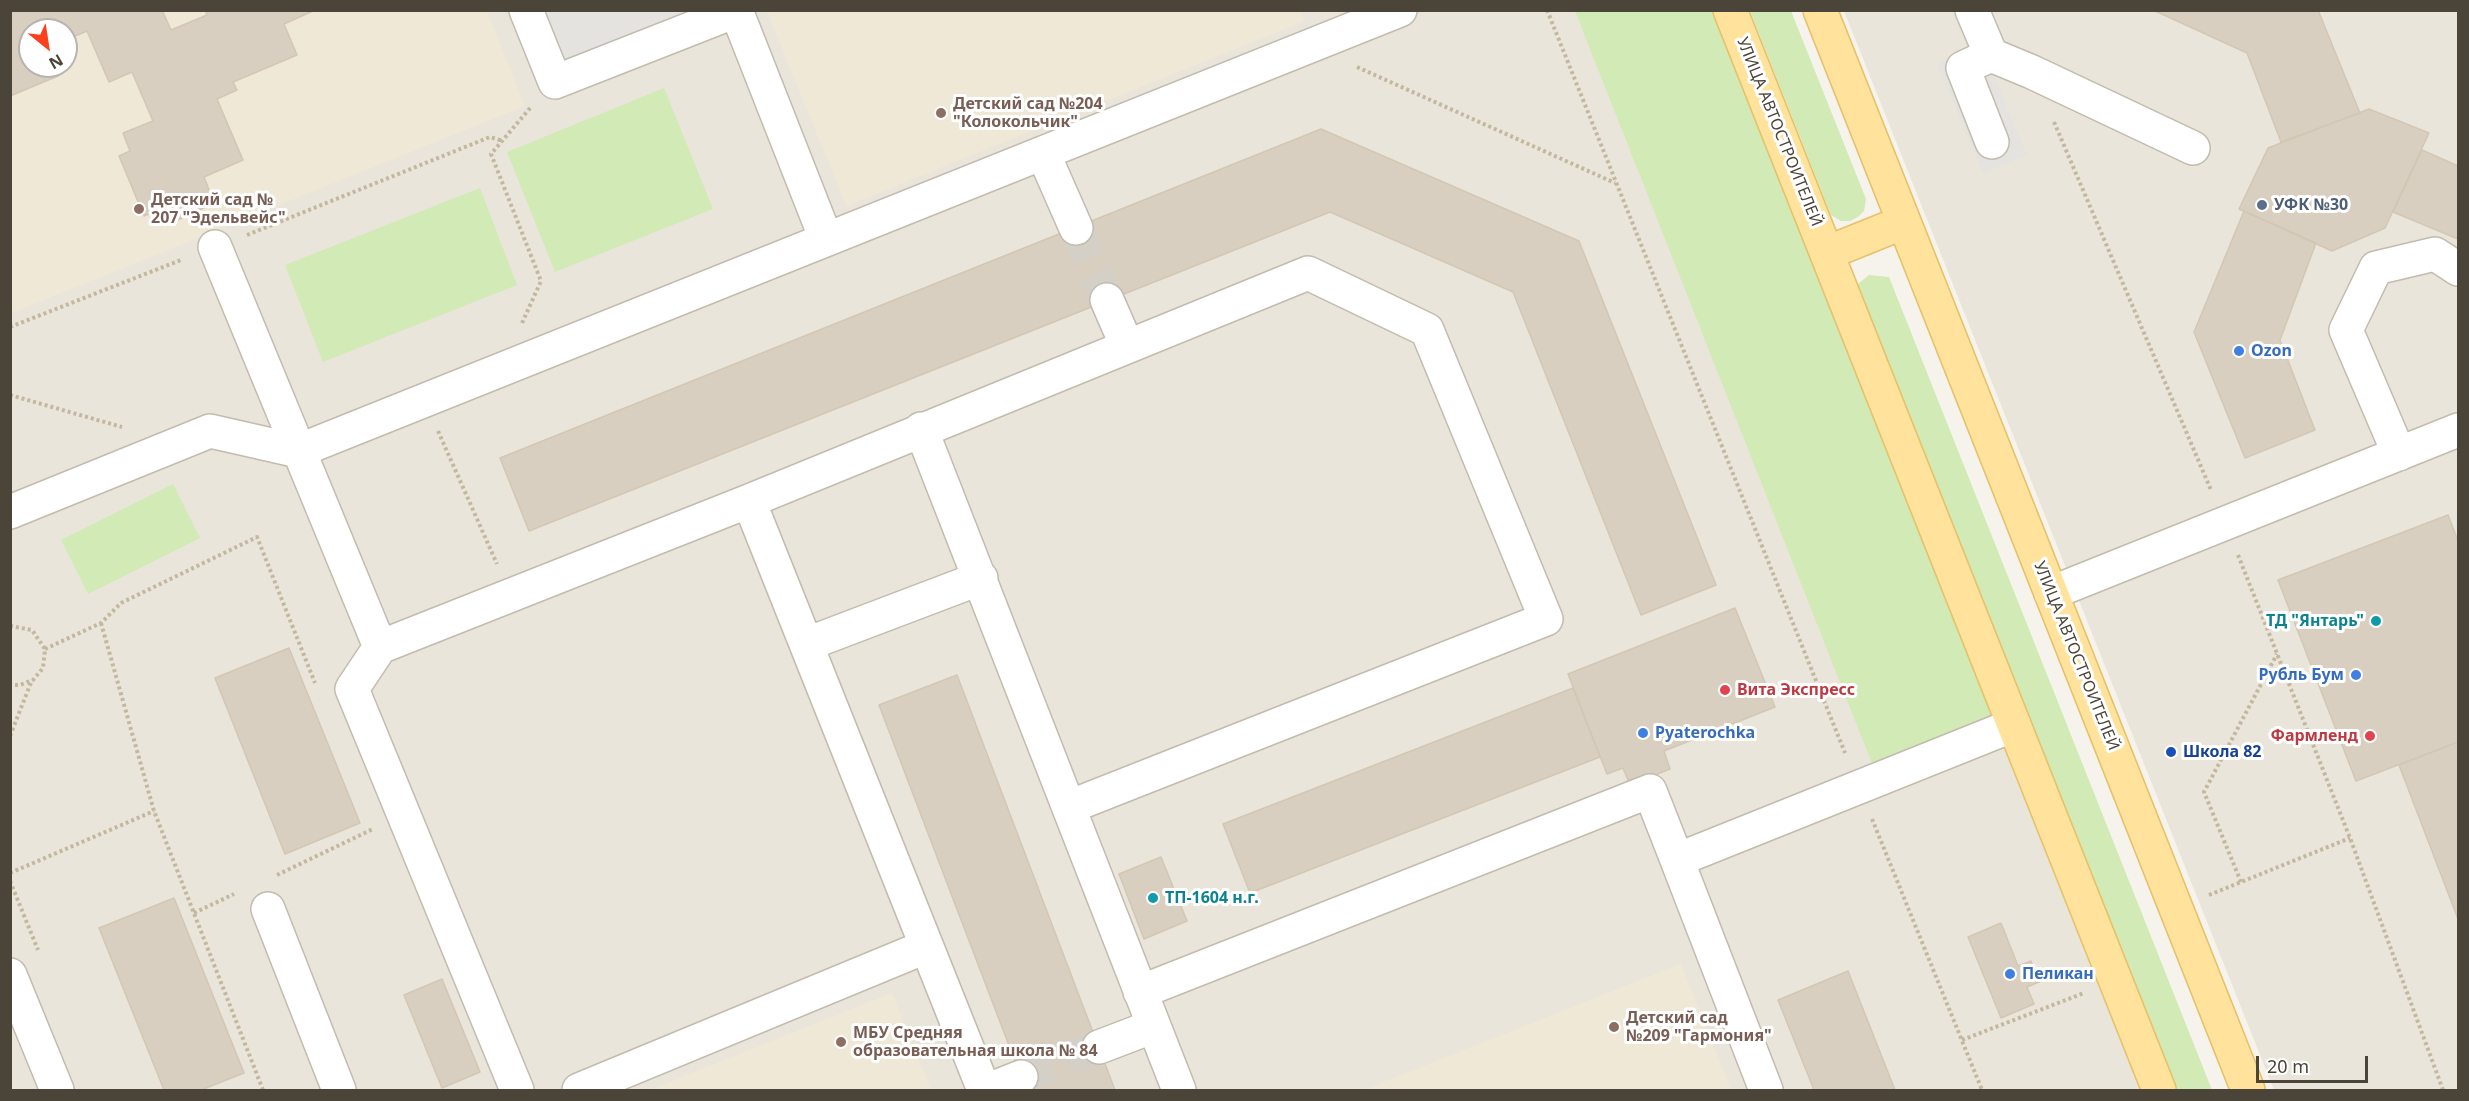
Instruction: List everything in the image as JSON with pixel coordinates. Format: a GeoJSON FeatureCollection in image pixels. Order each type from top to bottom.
{"type":"FeatureCollection","features":[{"type":"Feature","properties":{"kind":"main road","name":"УЛИЦА АВТОСТРОИТЕЛЕЙ"},"geometry":{"type":"LineString","coordinates":[[1731,10],[2159,1090]]}},
{"type":"Feature","properties":{"kind":"main road","name":"УЛИЦА АВТОСТРОИТЕЛЕЙ"},"geometry":{"type":"LineString","coordinates":[[1820,10],[2248,1090]]}},
{"type":"Feature","properties":{"kind":"main road"},"geometry":{"type":"LineString","coordinates":[[1827,253],[1904,222]]}},
{"type":"Feature","properties":{"kind":"street"},"geometry":{"type":"LineString","coordinates":[[526,10],[555,82],[736,11],[826,239]]}},
{"type":"Feature","properties":{"kind":"street"},"geometry":{"type":"LineString","coordinates":[[10,512],[210,431],[297,451],[1043,153],[1334,23],[1400,10]]}},
{"type":"Feature","properties":{"kind":"street"},"geometry":{"type":"LineString","coordinates":[[1972,10],[1990,55],[2032,72],[2193,148]]}},
{"type":"Feature","properties":{"kind":"street"},"geometry":{"type":"LineString","coordinates":[[1990,55],[1963,68],[1992,142]]}},
{"type":"Feature","properties":{"kind":"street"},"geometry":{"type":"LineString","coordinates":[[1043,153],[1076,228]]}},
{"type":"Feature","properties":{"kind":"street"},"geometry":{"type":"LineString","coordinates":[[215,247],[297,451],[380,647]]}},
{"type":"Feature","properties":{"kind":"street"},"geometry":{"type":"LineString","coordinates":[[2399,454],[2346,330],[2376,267],[2435,254],[2458,269]]}},
{"type":"Feature","properties":{"kind":"street"},"geometry":{"type":"LineString","coordinates":[[517,1090],[352,689],[380,647],[749,501],[1308,273],[1427,330],[1546,619],[1069,807]]}},
{"type":"Feature","properties":{"kind":"street"},"geometry":{"type":"LineString","coordinates":[[1107,300],[1127,346]]}},
{"type":"Feature","properties":{"kind":"street"},"geometry":{"type":"LineString","coordinates":[[921,429],[1179,1090]]}},
{"type":"Feature","properties":{"kind":"street"},"geometry":{"type":"LineString","coordinates":[[2051,593],[2458,432]]}},
{"type":"Feature","properties":{"kind":"street"},"geometry":{"type":"LineString","coordinates":[[749,501],[925,947],[986,1090],[1021,1077]]}},
{"type":"Feature","properties":{"kind":"street"},"geometry":{"type":"LineString","coordinates":[[807,644],[981,578]]}},
{"type":"Feature","properties":{"kind":"street"},"geometry":{"type":"LineString","coordinates":[[1677,860],[2014,725]]}},
{"type":"Feature","properties":{"kind":"street"},"geometry":{"type":"LineString","coordinates":[[1140,992],[1650,791],[1766,1090]]}},
{"type":"Feature","properties":{"kind":"street"},"geometry":{"type":"LineString","coordinates":[[268,894],[339,1090]]}},
{"type":"Feature","properties":{"kind":"street"},"geometry":{"type":"LineString","coordinates":[[579,1090],[925,947]]}},
{"type":"Feature","properties":{"kind":"street"},"geometry":{"type":"LineString","coordinates":[[10,975],[57,1090]]}},
{"type":"Feature","properties":{"kind":"street"},"geometry":{"type":"LineString","coordinates":[[1099,1047],[1154,1026]]}},
{"type":"Feature","properties":{"kind":"path"},"geometry":{"type":"LineString","coordinates":[[1547,10],[1614,183],[1982,1090]]}},
{"type":"Feature","properties":{"kind":"path"},"geometry":{"type":"LineString","coordinates":[[1370,73],[1614,183]]}},
{"type":"Feature","properties":{"kind":"path"},"geometry":{"type":"LineString","coordinates":[[500,370],[541,281],[491,154],[532,105]]}},
{"type":"Feature","properties":{"kind":"path"},"geometry":{"type":"LineString","coordinates":[[10,327],[490,137],[503,141]]}},
{"type":"Feature","properties":{"kind":"path"},"geometry":{"type":"LineString","coordinates":[[10,395],[124,427]]}},
{"type":"Feature","properties":{"kind":"path"},"geometry":{"type":"LineString","coordinates":[[45,650],[100,623],[121,603],[257,537],[319,693]]}},
{"type":"Feature","properties":{"kind":"path"},"geometry":{"type":"LineString","coordinates":[[100,623],[154,811],[263,1090]]}},
{"type":"Feature","properties":{"kind":"path"},"geometry":{"type":"LineString","coordinates":[[10,626],[32,630],[45,650],[43,668],[33,680],[10,736]]}},
{"type":"Feature","properties":{"kind":"path"},"geometry":{"type":"LineString","coordinates":[[2241,882],[2204,792],[2277,654]]}},
{"type":"Feature","properties":{"kind":"path"},"geometry":{"type":"LineString","coordinates":[[11,685],[20,685],[33,680]]}},
{"type":"Feature","properties":{"kind":"path"},"geometry":{"type":"LineString","coordinates":[[10,873],[154,811]]}},
{"type":"Feature","properties":{"kind":"path"},"geometry":{"type":"LineString","coordinates":[[268,894],[373,829],[369,819]]}},
{"type":"Feature","properties":{"kind":"path"},"geometry":{"type":"LineString","coordinates":[[194,913],[236,894]]}},
{"type":"Feature","properties":{"kind":"shaded area"},"geometry":{"type":"Polygon","coordinates":[[[731,10],[557,84],[528,11],[731,10]]]}},
{"type":"Feature","properties":{"kind":"shaded area"},"geometry":{"type":"Polygon","coordinates":[[[10,11],[1711,11],[2140,1090],[11,1090],[10,11]]]}},
{"type":"Feature","properties":{"kind":"shaded area","name":"Детский сад № 207 \"Эдельвейс\""},"geometry":{"type":"Polygon","coordinates":[[[11,11],[487,11],[525,106],[11,313],[11,11]]]}},
{"type":"Feature","properties":{"kind":"shaded area","name":"Детский сад №204 \"Колокольчик\""},"geometry":{"type":"Polygon","coordinates":[[[767,11],[1300,11],[1304,21],[846,206],[767,11]]]}},
{"type":"Feature","properties":{"kind":"shaded area"},"geometry":{"type":"Polygon","coordinates":[[[1844,11],[2458,11],[2458,1090],[2274,1090],[1844,11]]]}},
{"type":"Feature","properties":{"kind":"shaded area"},"geometry":{"type":"Polygon","coordinates":[[[1981,45],[2027,155],[1983,173],[1937,63],[1981,45]]]}},
{"type":"Feature","properties":{"kind":"shaded area","name":"Детский сад №209 \"Гармония\""},"geometry":{"type":"Polygon","coordinates":[[[1681,964],[1731,1090],[1363,1090],[1681,964]]]}},
{"type":"Feature","properties":{"kind":"shaded area","name":"МБУ Средняя образовательная школа № 84"},"geometry":{"type":"Polygon","coordinates":[[[892,993],[931,1090],[650,1090],[892,993]]]}},
{"type":"Feature","properties":{"kind":"green space"},"geometry":{"type":"Polygon","coordinates":[[[1575,11],[1718,11],[1994,710],[1989,721],[1875,771],[1575,11]]]}},
{"type":"Feature","properties":{"kind":"green space"},"geometry":{"type":"Polygon","coordinates":[[[1750,11],[1791,11],[1866,199],[1864,211],[1850,221],[1841,221],[1831,215],[1750,11]]]}},
{"type":"Feature","properties":{"kind":"green space"},"geometry":{"type":"Polygon","coordinates":[[[664,88],[713,209],[555,272],[507,152],[664,88]]]}},
{"type":"Feature","properties":{"kind":"green space"},"geometry":{"type":"Polygon","coordinates":[[[480,188],[517,285],[323,362],[285,265],[480,188]]]}},
{"type":"Feature","properties":{"kind":"green space"},"geometry":{"type":"Polygon","coordinates":[[[1869,275],[1889,277],[2212,1090],[2170,1090],[1853,288],[1869,275]]]}},
{"type":"Feature","properties":{"kind":"green space"},"geometry":{"type":"Polygon","coordinates":[[[173,484],[200,538],[88,594],[61,540],[173,484]]]}},
{"type":"Feature","properties":{"kind":"building"},"geometry":{"type":"Polygon","coordinates":[[[10,10],[162,10],[171,30],[207,15],[205,10],[315,10],[284,24],[297,55],[233,82],[237,90],[217,99],[243,160],[204,177],[214,203],[178,220],[171,205],[144,216],[119,156],[130,151],[123,133],[153,121],[132,72],[109,82],[87,31],[78,35],[78,18],[18,18],[18,78],[53,78],[10,96],[10,10]]]}},
{"type":"Feature","properties":{"kind":"building"},"geometry":{"type":"Polygon","coordinates":[[[2153,10],[2318,10],[2360,113],[2281,142],[2247,53],[2153,10]]]}},
{"type":"Feature","properties":{"kind":"building"},"geometry":{"type":"Polygon","coordinates":[[[2369,109],[2429,133],[2385,228],[2332,251],[2239,209],[2268,148],[2369,109]]]}},
{"type":"Feature","properties":{"kind":"building"},"geometry":{"type":"Polygon","coordinates":[[[1321,129],[1579,241],[1716,585],[1641,615],[1513,292],[1330,212],[529,531],[500,458],[1321,129]]]}},
{"type":"Feature","properties":{"kind":"building"},"geometry":{"type":"Polygon","coordinates":[[[2422,150],[2458,166],[2458,239],[2393,212],[2422,150]]]}},
{"type":"Feature","properties":{"kind":"building"},"geometry":{"type":"Polygon","coordinates":[[[2244,211],[2316,243],[2280,340],[2315,430],[2245,458],[2194,332],[2244,211]]]}},
{"type":"Feature","properties":{"kind":"building","name":"ТД \"Янтарь\""},"geometry":{"type":"Polygon","coordinates":[[[2448,515],[2458,541],[2458,742],[2356,781],[2278,580],[2448,515]]]}},
{"type":"Feature","properties":{"kind":"building"},"geometry":{"type":"Polygon","coordinates":[[[1735,608],[1775,707],[1664,751],[1670,769],[1630,785],[1623,768],[1607,774],[1568,674],[1735,608]]]}},
{"type":"Feature","properties":{"kind":"building"},"geometry":{"type":"Polygon","coordinates":[[[289,648],[360,823],[285,854],[215,678],[289,648]]]}},
{"type":"Feature","properties":{"kind":"building"},"geometry":{"type":"Polygon","coordinates":[[[957,675],[1115,1090],[1026,1090],[879,705],[957,675]]]}},
{"type":"Feature","properties":{"kind":"building"},"geometry":{"type":"Polygon","coordinates":[[[1573,688],[1600,757],[1250,893],[1223,824],[1573,688]]]}},
{"type":"Feature","properties":{"kind":"building"},"geometry":{"type":"Polygon","coordinates":[[[2458,742],[2458,919],[2399,765],[2458,742]]]}},
{"type":"Feature","properties":{"kind":"building","name":"ТП-1604 н.г."},"geometry":{"type":"Polygon","coordinates":[[[1161,857],[1187,921],[1144,939],[1119,874],[1161,857]]]}},
{"type":"Feature","properties":{"kind":"building"},"geometry":{"type":"Polygon","coordinates":[[[174,898],[244,1073],[201,1090],[164,1090],[99,928],[174,898]]]}},
{"type":"Feature","properties":{"kind":"building","name":"Пеликан"},"geometry":{"type":"Polygon","coordinates":[[[2001,923],[2018,966],[2031,961],[2039,982],[2027,987],[2034,1004],[2001,1018],[1968,937],[2001,923]]]}},
{"type":"Feature","properties":{"kind":"building"},"geometry":{"type":"Polygon","coordinates":[[[1848,971],[1895,1090],[1814,1090],[1778,1000],[1848,971]]]}},
{"type":"Feature","properties":{"kind":"building"},"geometry":{"type":"Polygon","coordinates":[[[442,979],[480,1072],[442,1088],[404,995],[442,979]]]}},
{"type":"Feature","properties":{"kind":"tunnel"},"geometry":{"type":"LineString","coordinates":[[1076,228],[1107,300]]}},
{"type":"Feature","properties":{"kind":"tunnel"},"geometry":{"type":"LineString","coordinates":[[1021,1077],[1099,1047]]}},
{"type":"Feature","properties":{"kind":"place","name":"Детский сад №204 \"Колокольчик\""},"geometry":{"type":"Point","coordinates":[941,113]}},
{"type":"Feature","properties":{"kind":"place","name":"УФК №30"},"geometry":{"type":"Point","coordinates":[2262,205]}},
{"type":"Feature","properties":{"kind":"place","name":"Детский сад № 207 \"Эдельвейс\""},"geometry":{"type":"Point","coordinates":[139,209]}},
{"type":"Feature","properties":{"kind":"place","name":"Ozon"},"geometry":{"type":"Point","coordinates":[2239,351]}},
{"type":"Feature","properties":{"kind":"place","name":"ТД \"Янтарь\""},"geometry":{"type":"Point","coordinates":[2376,621]}},
{"type":"Feature","properties":{"kind":"place","name":"Рубль Бум"},"geometry":{"type":"Point","coordinates":[2356,675]}},
{"type":"Feature","properties":{"kind":"place","name":"Вита Экспресс"},"geometry":{"type":"Point","coordinates":[1725,690]}},
{"type":"Feature","properties":{"kind":"place","name":"Pyaterochka"},"geometry":{"type":"Point","coordinates":[1643,733]}},
{"type":"Feature","properties":{"kind":"place","name":"Фармленд"},"geometry":{"type":"Point","coordinates":[2370,736]}},
{"type":"Feature","properties":{"kind":"place","name":"Школа 82"},"geometry":{"type":"Point","coordinates":[2171,752]}},
{"type":"Feature","properties":{"kind":"place","name":"ТП-1604 н.г."},"geometry":{"type":"Point","coordinates":[1153,898]}},
{"type":"Feature","properties":{"kind":"place","name":"Пеликан"},"geometry":{"type":"Point","coordinates":[2010,974]}},
{"type":"Feature","properties":{"kind":"place","name":"Детский сад №209 \"Гармония\""},"geometry":{"type":"Point","coordinates":[1614,1027]}},
{"type":"Feature","properties":{"kind":"place","name":"МБУ Средняя образовательная школа № 84"},"geometry":{"type":"Point","coordinates":[841,1042]}}]}
